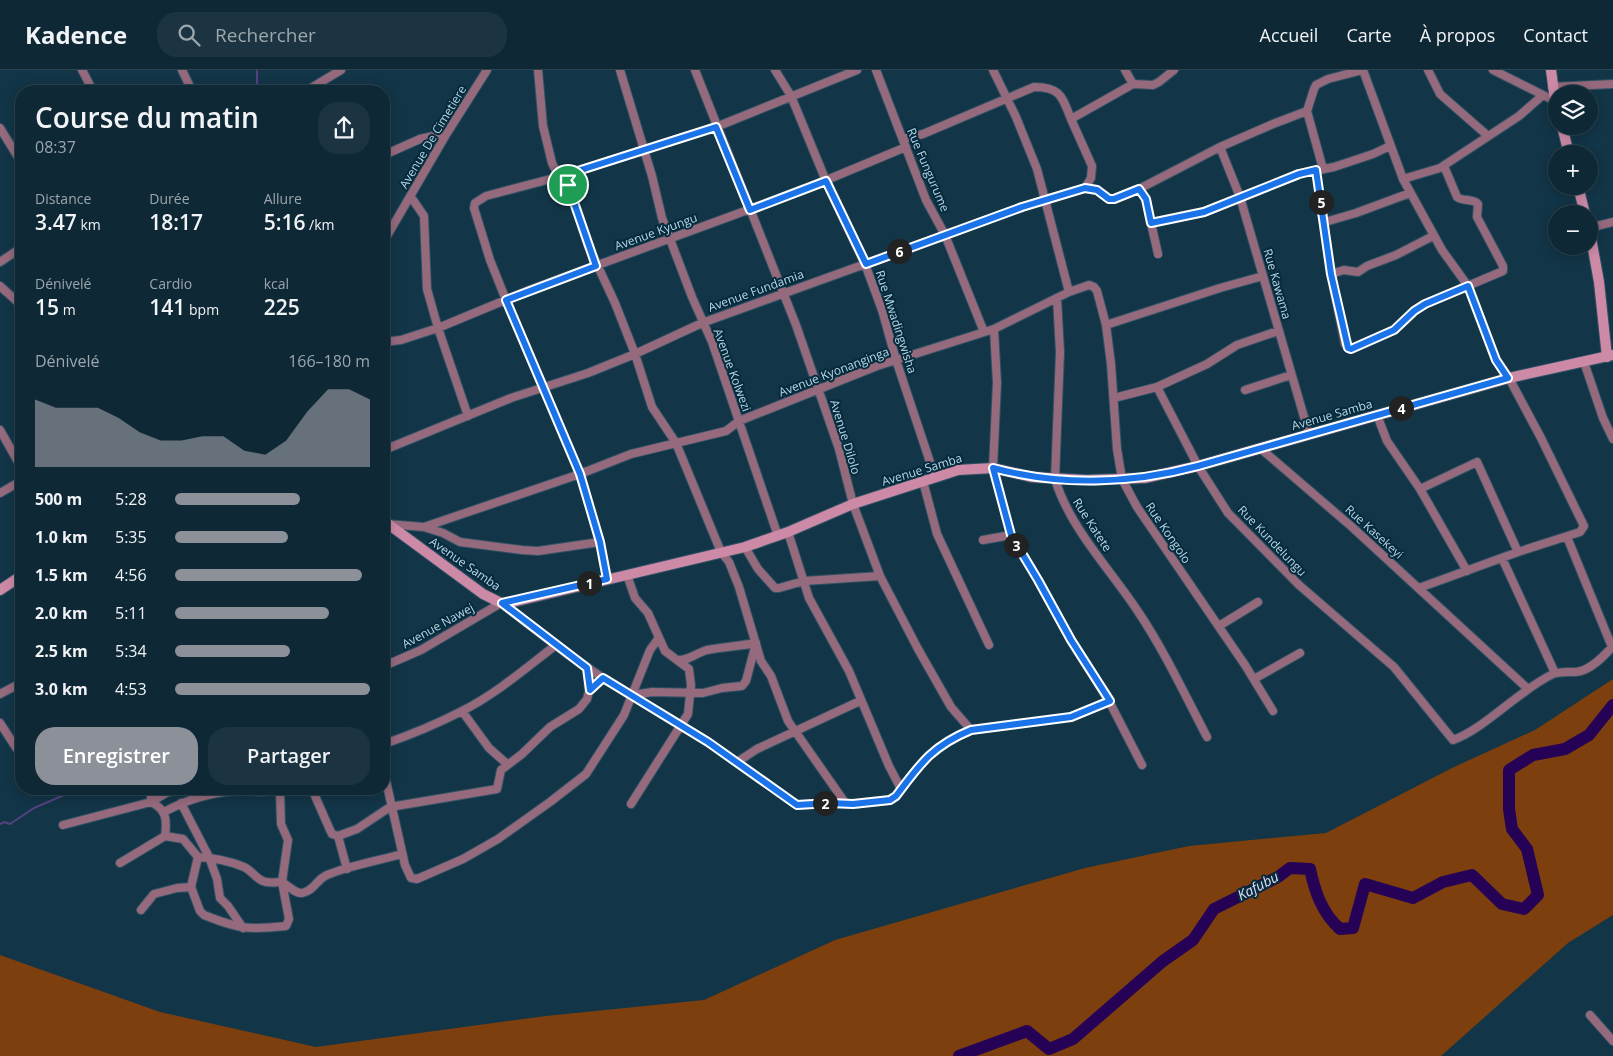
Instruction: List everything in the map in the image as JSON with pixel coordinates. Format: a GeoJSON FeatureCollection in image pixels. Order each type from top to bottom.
{"type":"FeatureCollection","features":[{"type":"Feature","properties":{"kind":"street"},"geometry":{"type":"LineString","coordinates":[[82,70],[90,85]]}},
{"type":"Feature","properties":{"kind":"street"},"geometry":{"type":"LineString","coordinates":[[182,70],[189,85]]}},
{"type":"Feature","properties":{"kind":"street"},"geometry":{"type":"LineString","coordinates":[[316,85],[341,70]]}},
{"type":"Feature","properties":{"kind":"street","name":"Avenue De Cimetiere"},"geometry":{"type":"LineString","coordinates":[[390,231],[487,70]]}},
{"type":"Feature","properties":{"kind":"street"},"geometry":{"type":"LineString","coordinates":[[540,70],[540,107],[547,147],[556,171],[568,185],[596,266],[615,303],[635,354],[652,407],[676,443],[721,552],[729,562],[739,587],[761,661],[771,676],[788,721],[846,804]]}},
{"type":"Feature","properties":{"kind":"street","name":"Avenue Kolwezi"},"geometry":{"type":"LineString","coordinates":[[620,70],[660,211],[702,323],[712,342],[739,421],[783,534],[804,581],[809,598],[849,671],[860,701],[901,789]]}},
{"type":"Feature","properties":{"kind":"street","name":"Avenue Dilolo"},"geometry":{"type":"LineString","coordinates":[[695,70],[702,92],[713,113],[716,127],[796,325],[839,449],[853,504],[880,576],[951,707],[971,730]]}},
{"type":"Feature","properties":{"kind":"street","name":"Rue Mwadingwisha"},"geometry":{"type":"LineString","coordinates":[[775,70],[791,96],[826,181],[866,264],[935,477]]}},
{"type":"Feature","properties":{"kind":"street"},"geometry":{"type":"LineString","coordinates":[[607,579],[600,542],[580,474],[490,260],[474,208],[475,203],[486,196],[562,176],[716,127],[857,70]]}},
{"type":"Feature","properties":{"kind":"street","name":"Rue Fungurume"},"geometry":{"type":"LineString","coordinates":[[876,70],[926,200],[945,234],[984,332]]}},
{"type":"Feature","properties":{"kind":"street"},"geometry":{"type":"LineString","coordinates":[[993,70],[1016,117],[1037,169],[1069,292]]}},
{"type":"Feature","properties":{"kind":"street"},"geometry":{"type":"LineString","coordinates":[[1125,70],[1133,84]]}},
{"type":"Feature","properties":{"kind":"street"},"geometry":{"type":"LineString","coordinates":[[1071,119],[1133,84],[1153,85],[1174,70]]}},
{"type":"Feature","properties":{"kind":"street"},"geometry":{"type":"LineString","coordinates":[[1419,588],[1518,552],[1567,537],[1580,532],[1584,526],[1541,438],[1496,360],[1468,286],[1434,236],[1403,179],[1363,70],[1328,79],[1316,85],[1307,111],[1320,170],[1331,274],[1345,344],[1351,349],[1394,330],[1414,311],[1425,304],[1468,286],[1500,274],[1503,268],[1477,217],[1478,204],[1473,200],[1460,200],[1457,197],[1444,166]]}},
{"type":"Feature","properties":{"kind":"street"},"geometry":{"type":"LineString","coordinates":[[1428,70],[1440,94],[1488,136]]}},
{"type":"Feature","properties":{"kind":"street"},"geometry":{"type":"LineString","coordinates":[[1493,70],[1548,99]]}},
{"type":"Feature","properties":{"kind":"street"},"geometry":{"type":"LineString","coordinates":[[1551,70],[1552,85]]}},
{"type":"Feature","properties":{"kind":"street"},"geometry":{"type":"LineString","coordinates":[[1598,85],[1613,85]]}},
{"type":"Feature","properties":{"kind":"street"},"geometry":{"type":"LineString","coordinates":[[903,139],[923,134],[1034,87],[1050,88],[1061,96],[1092,166],[1091,178],[1085,188],[1097,190],[1109,199],[1114,199],[1139,189],[1222,146],[1307,111]]}},
{"type":"Feature","properties":{"kind":"street"},"geometry":{"type":"LineString","coordinates":[[1403,179],[1444,166],[1518,116],[1543,95]]}},
{"type":"Feature","properties":{"kind":"street"},"geometry":{"type":"LineString","coordinates":[[0,128],[15,152]]}},
{"type":"Feature","properties":{"kind":"street"},"geometry":{"type":"LineString","coordinates":[[390,152],[414,142],[447,134]]}},
{"type":"Feature","properties":{"kind":"street","name":"Rue Kawama"},"geometry":{"type":"LineString","coordinates":[[1222,146],[1240,198],[1291,376],[1310,434]]}},
{"type":"Feature","properties":{"kind":"street"},"geometry":{"type":"LineString","coordinates":[[1151,223],[1204,212],[1299,174],[1320,170],[1373,154],[1390,146]]}},
{"type":"Feature","properties":{"kind":"street","name":"Avenue Kyungu"},"geometry":{"type":"LineString","coordinates":[[390,341],[401,340],[438,328],[506,300],[826,181],[906,147]]}},
{"type":"Feature","properties":{"kind":"street","name":"Avenue Fundamia"},"geometry":{"type":"LineString","coordinates":[[390,448],[511,398],[545,388],[635,354],[702,323],[782,293],[945,234],[1085,188]]}},
{"type":"Feature","properties":{"kind":"street"},"geometry":{"type":"LineString","coordinates":[[1139,189],[1146,199],[1158,254]]}},
{"type":"Feature","properties":{"kind":"street"},"geometry":{"type":"LineString","coordinates":[[1324,222],[1356,213],[1410,193]]}},
{"type":"Feature","properties":{"kind":"street"},"geometry":{"type":"LineString","coordinates":[[410,197],[424,216],[427,289],[438,328],[468,416]]}},
{"type":"Feature","properties":{"kind":"street"},"geometry":{"type":"LineString","coordinates":[[1598,225],[1613,222]]}},
{"type":"Feature","properties":{"kind":"street"},"geometry":{"type":"LineString","coordinates":[[1331,274],[1344,270],[1355,272],[1362,270],[1434,236]]}},
{"type":"Feature","properties":{"kind":"street"},"geometry":{"type":"LineString","coordinates":[[0,262],[15,252]]}},
{"type":"Feature","properties":{"kind":"street"},"geometry":{"type":"LineString","coordinates":[[1595,255],[1610,356]]}},
{"type":"Feature","properties":{"kind":"street"},"geometry":{"type":"LineString","coordinates":[[1106,326],[1220,288],[1263,276]]}},
{"type":"Feature","properties":{"kind":"street","name":"Avenue Kyonanginga"},"geometry":{"type":"LineString","coordinates":[[424,527],[580,474],[632,454],[726,431],[739,421],[896,360],[994,329],[1069,292],[1089,285],[1094,287]]}},
{"type":"Feature","properties":{"kind":"street"},"geometry":{"type":"LineString","coordinates":[[0,286],[15,300]]}},
{"type":"Feature","properties":{"kind":"street","name":"Rue Kongolo"},"geometry":{"type":"LineString","coordinates":[[1094,287],[1097,291],[1106,326],[1114,398],[1117,449],[1122,479],[1137,506],[1219,626],[1273,711]]}},
{"type":"Feature","properties":{"kind":"street","name":"Rue Katete"},"geometry":{"type":"LineString","coordinates":[[1057,298],[1060,352],[1055,479],[1060,496],[1071,516],[1140,614],[1176,676],[1207,737]]}},
{"type":"Feature","properties":{"kind":"street"},"geometry":{"type":"LineString","coordinates":[[994,329],[997,383],[993,468],[1011,535],[1110,701],[1142,765]]}},
{"type":"Feature","properties":{"kind":"street"},"geometry":{"type":"LineString","coordinates":[[1114,398],[1157,387],[1207,364],[1237,345],[1278,331]]}},
{"type":"Feature","properties":{"kind":"street","name":"Avenue Samba"},"geometry":{"type":"LineString","coordinates":[[390,525],[484,594],[502,603],[745,547],[783,534],[853,504],[958,470],[993,468],[1031,477],[1055,479],[1145,478],[1198,466],[1508,378],[1610,356]]}},
{"type":"Feature","properties":{"kind":"street"},"geometry":{"type":"LineString","coordinates":[[1584,362],[1603,418],[1613,439]]}},
{"type":"Feature","properties":{"kind":"street"},"geometry":{"type":"LineString","coordinates":[[1245,390],[1291,376]]}},
{"type":"Feature","properties":{"kind":"street","name":"Rue Kundelungu"},"geometry":{"type":"LineString","coordinates":[[1157,387],[1198,466],[1228,513],[1299,584],[1394,666],[1453,740],[1472,730],[1528,690]]}},
{"type":"Feature","properties":{"kind":"street"},"geometry":{"type":"LineString","coordinates":[[1377,415],[1387,441],[1420,489],[1467,571]]}},
{"type":"Feature","properties":{"kind":"street"},"geometry":{"type":"LineString","coordinates":[[0,430],[15,456]]}},
{"type":"Feature","properties":{"kind":"street","name":"Rue Kasekeyi"},"geometry":{"type":"LineString","coordinates":[[1260,448],[1352,527],[1528,690]]}},
{"type":"Feature","properties":{"kind":"street"},"geometry":{"type":"LineString","coordinates":[[1420,489],[1478,462],[1518,552]]}},
{"type":"Feature","properties":{"kind":"street"},"geometry":{"type":"LineString","coordinates":[[923,481],[937,534],[989,645]]}},
{"type":"Feature","properties":{"kind":"street"},"geometry":{"type":"LineString","coordinates":[[0,493],[15,484]]}},
{"type":"Feature","properties":{"kind":"street"},"geometry":{"type":"LineString","coordinates":[[390,523],[424,527],[443,533],[460,542],[522,550],[551,550],[600,542]]}},
{"type":"Feature","properties":{"kind":"street"},"geometry":{"type":"LineString","coordinates":[[983,540],[1011,535]]}},
{"type":"Feature","properties":{"kind":"street"},"geometry":{"type":"LineString","coordinates":[[1528,690],[1555,673],[1582,672],[1603,657],[1612,646],[1567,537]]}},
{"type":"Feature","properties":{"kind":"street"},"geometry":{"type":"LineString","coordinates":[[745,547],[758,569],[775,588],[804,581],[880,576]]}},
{"type":"Feature","properties":{"kind":"street"},"geometry":{"type":"LineString","coordinates":[[1502,558],[1555,673]]}},
{"type":"Feature","properties":{"kind":"street"},"geometry":{"type":"LineString","coordinates":[[627,575],[635,598],[648,612],[658,639],[666,651],[689,669],[691,674],[688,714],[631,804]]}},
{"type":"Feature","properties":{"kind":"street"},"geometry":{"type":"LineString","coordinates":[[0,590],[15,580]]}},
{"type":"Feature","properties":{"kind":"street"},"geometry":{"type":"LineString","coordinates":[[1219,626],[1258,602]]}},
{"type":"Feature","properties":{"kind":"street"},"geometry":{"type":"LineString","coordinates":[[502,603],[587,668],[708,742],[797,805],[846,804],[890,800],[938,746],[971,730],[1071,717],[1110,701]]}},
{"type":"Feature","properties":{"kind":"street","name":"Avenue Nawej"},"geometry":{"type":"LineString","coordinates":[[390,663],[421,650],[502,603]]}},
{"type":"Feature","properties":{"kind":"street"},"geometry":{"type":"LineString","coordinates":[[388,795],[402,854],[411,878],[417,879],[463,859],[498,839],[586,774],[624,715],[650,650],[658,639]]}},
{"type":"Feature","properties":{"kind":"street"},"geometry":{"type":"LineString","coordinates":[[677,660],[685,661],[696,654],[710,650],[728,649],[756,642]]}},
{"type":"Feature","properties":{"kind":"street"},"geometry":{"type":"LineString","coordinates":[[633,695],[652,692],[691,693],[738,687],[745,684],[756,642]]}},
{"type":"Feature","properties":{"kind":"street"},"geometry":{"type":"LineString","coordinates":[[390,742],[462,711],[502,685],[556,645]]}},
{"type":"Feature","properties":{"kind":"street"},"geometry":{"type":"LineString","coordinates":[[1254,679],[1300,653]]}},
{"type":"Feature","properties":{"kind":"street"},"geometry":{"type":"LineString","coordinates":[[315,795],[332,834],[338,836],[357,829],[390,807],[493,791],[497,789],[501,770],[507,764],[522,754],[550,727],[579,709],[587,700],[590,690],[587,668]]}},
{"type":"Feature","properties":{"kind":"street"},"geometry":{"type":"LineString","coordinates":[[590,690],[603,678]]}},
{"type":"Feature","properties":{"kind":"street"},"geometry":{"type":"LineString","coordinates":[[0,694],[15,687]]}},
{"type":"Feature","properties":{"kind":"street"},"geometry":{"type":"LineString","coordinates":[[736,762],[757,749],[796,732],[841,708],[860,701]]}},
{"type":"Feature","properties":{"kind":"street"},"geometry":{"type":"LineString","coordinates":[[462,711],[489,748],[507,764]]}},
{"type":"Feature","properties":{"kind":"street"},"geometry":{"type":"LineString","coordinates":[[0,723],[2,732],[15,746]]}},
{"type":"Feature","properties":{"kind":"street"},"geometry":{"type":"LineString","coordinates":[[151,795],[151,802]]}},
{"type":"Feature","properties":{"kind":"street"},"geometry":{"type":"LineString","coordinates":[[63,824],[151,802],[163,795]]}},
{"type":"Feature","properties":{"kind":"street"},"geometry":{"type":"LineString","coordinates":[[164,812],[200,795]]}},
{"type":"Feature","properties":{"kind":"street"},"geometry":{"type":"LineString","coordinates":[[198,857],[191,887],[200,911],[204,915],[236,928],[265,929],[286,926],[289,919],[282,882],[288,840],[281,824],[280,795]]}},
{"type":"Feature","properties":{"kind":"street"},"geometry":{"type":"LineString","coordinates":[[151,802],[159,806],[164,812],[167,822],[165,836]]}},
{"type":"Feature","properties":{"kind":"street"},"geometry":{"type":"LineString","coordinates":[[181,803],[210,857],[217,879],[220,898],[243,928]]}},
{"type":"Feature","properties":{"kind":"street"},"geometry":{"type":"LineString","coordinates":[[120,863],[165,836],[183,839],[198,857]]}},
{"type":"Feature","properties":{"kind":"street"},"geometry":{"type":"LineString","coordinates":[[338,836],[347,869]]}},
{"type":"Feature","properties":{"kind":"street"},"geometry":{"type":"LineString","coordinates":[[198,857],[210,857],[244,867],[263,881],[282,882],[297,892],[302,893],[315,886],[326,875],[402,854]]}},
{"type":"Feature","properties":{"kind":"street"},"geometry":{"type":"LineString","coordinates":[[141,910],[154,894],[177,888],[191,887]]}},
{"type":"Feature","properties":{"kind":"street"},"geometry":{"type":"LineString","coordinates":[[1590,1014],[1613,1041]]}},
{"type":"Feature","properties":{"kind":"shaded area"},"geometry":{"type":"Polygon","coordinates":[[[1613,679],[1613,915],[1568,943],[1441,1056],[0,1056],[0,955],[160,1012],[316,1047],[546,1016],[704,1000],[835,940],[1085,868],[1189,846],[1326,833],[1452,768],[1535,730],[1613,679]]]}},
{"type":"Feature","properties":{"kind":"waterway"},"geometry":{"type":"LineString","coordinates":[[257,70],[257,85]]}},
{"type":"Feature","properties":{"kind":"waterway","name":"Kafubu"},"geometry":{"type":"LineString","coordinates":[[959,1056],[1027,1031],[1049,1049],[1073,1039],[1163,961],[1193,940],[1214,909],[1278,877],[1290,868],[1310,869],[1320,902],[1328,916],[1340,929],[1353,928],[1365,884],[1413,898],[1443,882],[1472,875],[1502,904],[1524,909],[1538,895],[1527,849],[1512,829],[1509,809],[1509,770],[1533,755],[1565,749],[1589,735],[1613,705]]}},
{"type":"Feature","properties":{"kind":"waterway"},"geometry":{"type":"LineString","coordinates":[[0,824],[4,822],[10,824],[34,808],[64,795]]}},
{"type":"Feature","properties":{"kind":"route"},"geometry":{"type":"LineString","coordinates":[[716,127],[750,210],[826,181],[866,264],[1022,207],[1085,188],[1102,192],[1109,199],[1114,199],[1139,189],[1146,199],[1151,223],[1204,212],[1299,174],[1316,170],[1331,274],[1345,344],[1348,348],[1351,349],[1394,330],[1414,311],[1425,304],[1468,286],[1496,360],[1508,378],[1198,466],[1145,478],[1055,479],[1031,477],[993,468],[1011,535],[1071,640],[1110,701],[1071,717],[971,730],[956,736],[930,753],[896,796],[890,800],[853,804],[817,803],[797,805],[708,742],[603,678],[601,682],[590,690],[587,668],[502,603],[607,579],[600,542],[580,474],[506,300],[596,266],[568,185],[562,176],[716,127]]}}]}
